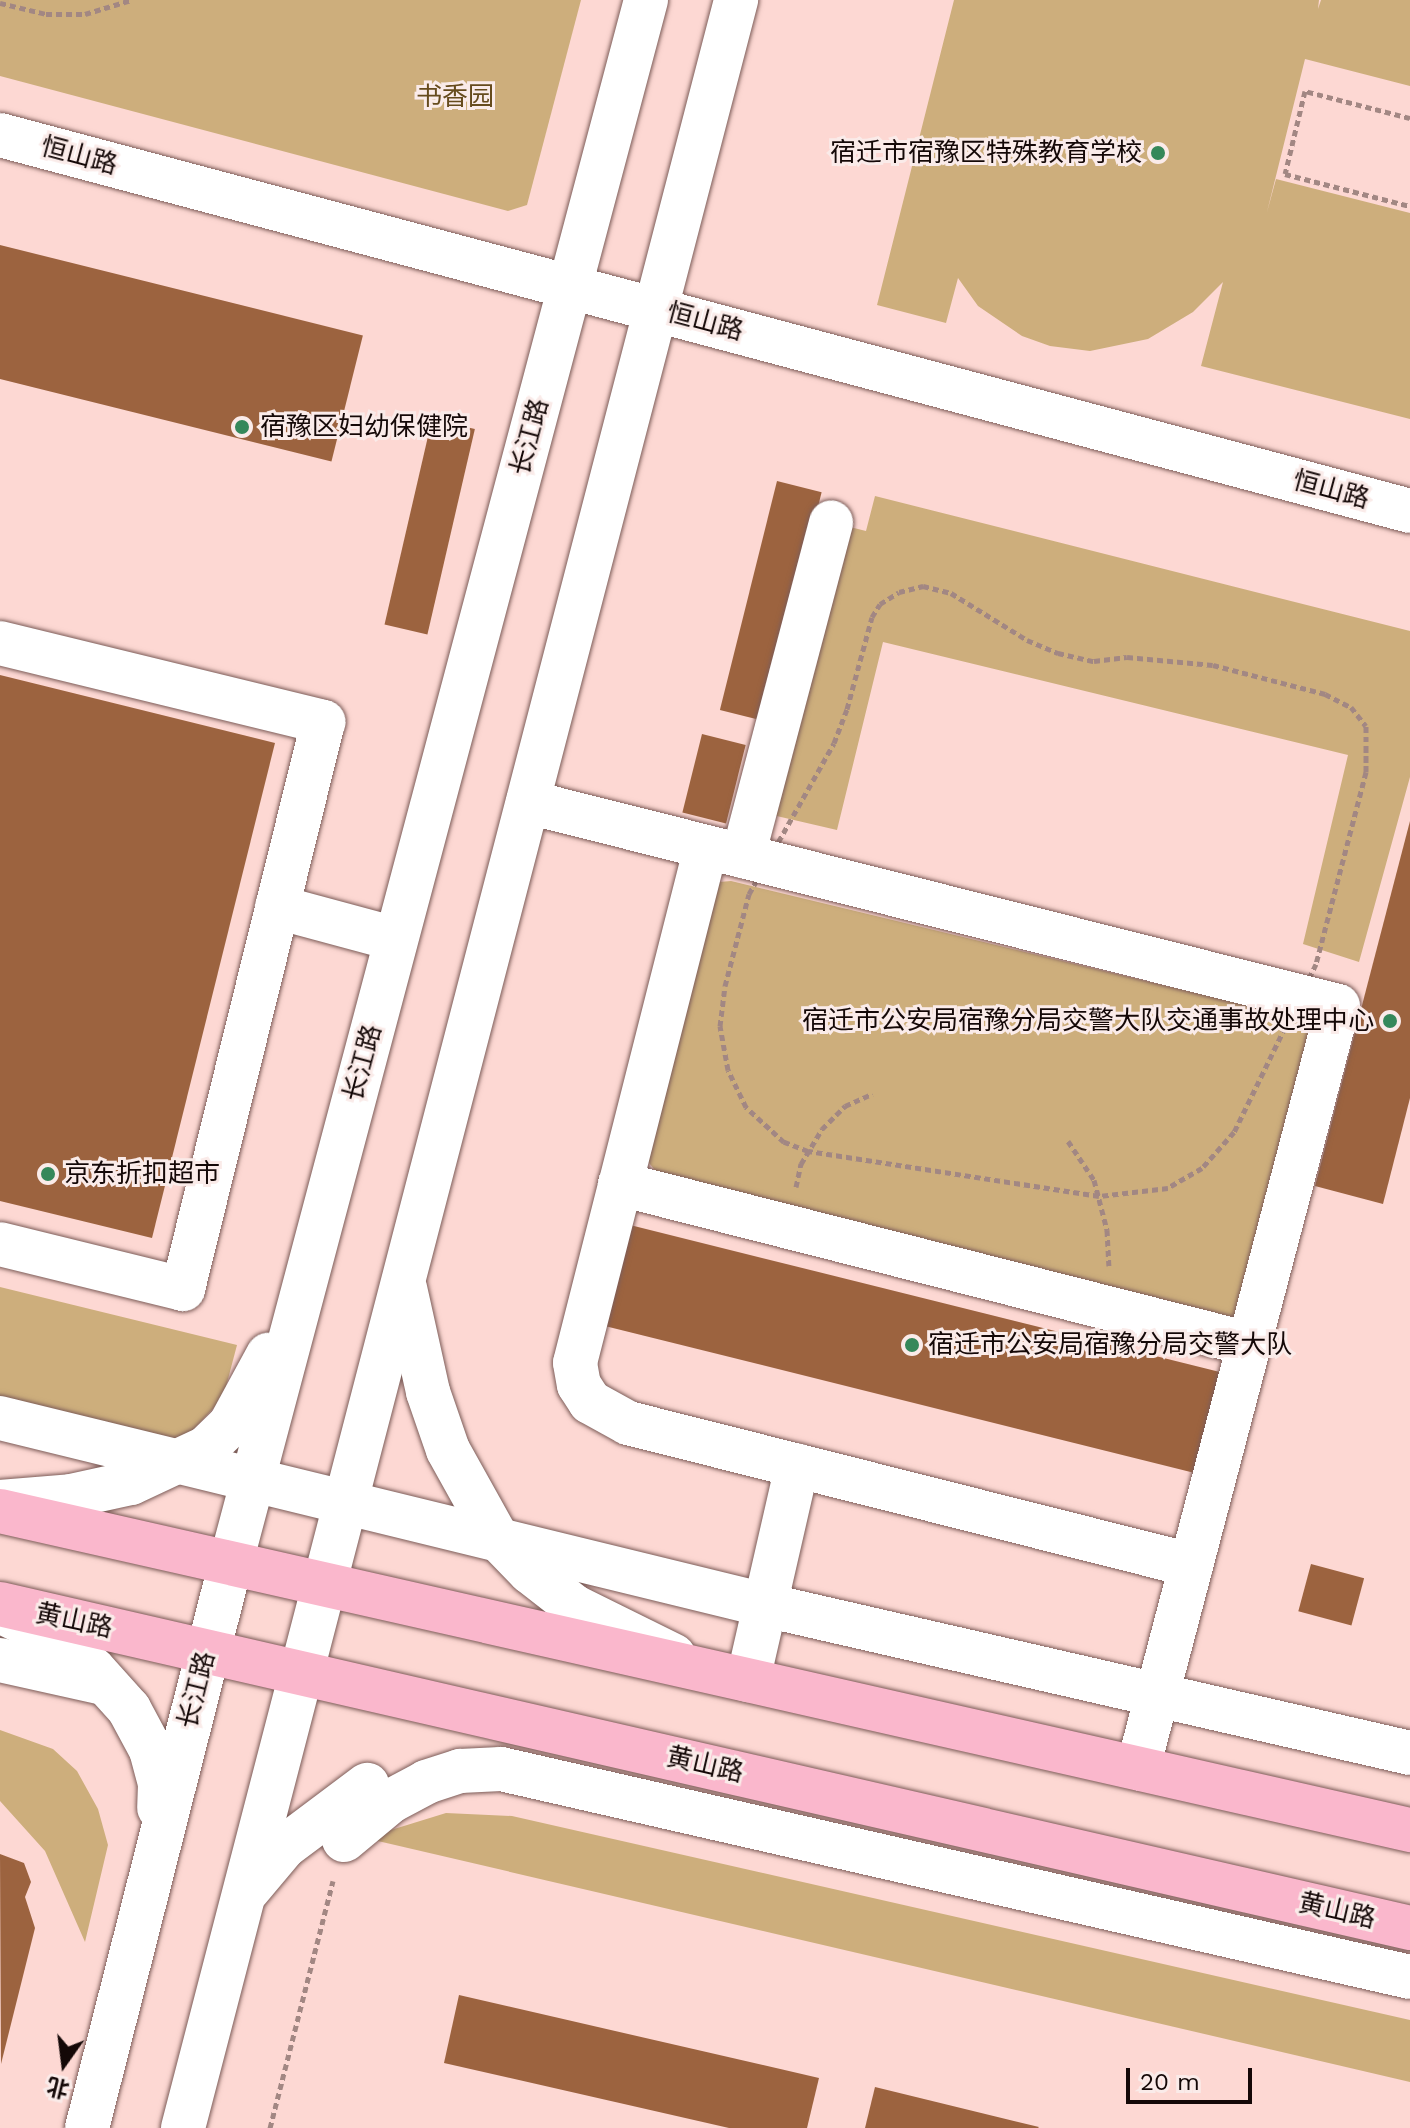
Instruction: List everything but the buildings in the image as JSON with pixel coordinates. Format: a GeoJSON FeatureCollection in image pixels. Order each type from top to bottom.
{"type":"FeatureCollection","features":[{"type":"Feature","properties":{"kind":"main road"},"geometry":{"type":"LineString","coordinates":[[0,1511],[1410,1830]]}},
{"type":"Feature","properties":{"kind":"main road","name":"黄山路"},"geometry":{"type":"LineString","coordinates":[[0,1604],[1410,1928]]}},
{"type":"Feature","properties":{"kind":"street","name":"长江路"},"geometry":{"type":"LineString","coordinates":[[87,2128],[207,1650],[646,0]]}},
{"type":"Feature","properties":{"kind":"street"},"geometry":{"type":"LineString","coordinates":[[183,2128],[736,0]]}},
{"type":"Feature","properties":{"kind":"street","name":"恒山路"},"geometry":{"type":"LineString","coordinates":[[0,108],[1410,511]]}},
{"type":"Feature","properties":{"kind":"street","name":"恒山路"},"geometry":{"type":"LineString","coordinates":[[0,135],[573,274]]}},
{"type":"Feature","properties":{"kind":"street","name":"恒山路"},"geometry":{"type":"LineString","coordinates":[[659,297],[1410,484]]}},
{"type":"Feature","properties":{"kind":"street"},"geometry":{"type":"LineString","coordinates":[[831,522],[620,1184],[575,1363],[579,1385],[590,1402],[628,1423],[1191,1565]]}},
{"type":"Feature","properties":{"kind":"street"},"geometry":{"type":"LineString","coordinates":[[0,643],[323,722],[183,1289],[0,1244]]}},
{"type":"Feature","properties":{"kind":"street"},"geometry":{"type":"LineString","coordinates":[[528,802],[1338,1006],[1138,1768]]}},
{"type":"Feature","properties":{"kind":"street"},"geometry":{"type":"LineString","coordinates":[[279,899],[398,931]]}},
{"type":"Feature","properties":{"kind":"street"},"geometry":{"type":"LineString","coordinates":[[620,1184],[1249,1344]]}},
{"type":"Feature","properties":{"kind":"street"},"geometry":{"type":"LineString","coordinates":[[403,1280],[428,1392],[448,1450],[497,1538],[530,1572],[575,1607],[701,1669]]}},
{"type":"Feature","properties":{"kind":"street"},"geometry":{"type":"LineString","coordinates":[[0,1502],[71,1496],[131,1483],[206,1448],[230,1425],[302,1293]]}},
{"type":"Feature","properties":{"kind":"street"},"geometry":{"type":"LineString","coordinates":[[0,1418],[765,1605],[1410,1753]]}},
{"type":"Feature","properties":{"kind":"street"},"geometry":{"type":"LineString","coordinates":[[748,1680],[797,1466]]}},
{"type":"Feature","properties":{"kind":"street"},"geometry":{"type":"LineString","coordinates":[[0,1611],[53,1637],[107,1684],[129,1709],[151,1750],[160,1784],[157,1848]]}},
{"type":"Feature","properties":{"kind":"street"},"geometry":{"type":"LineString","coordinates":[[0,1660],[107,1684]]}},
{"type":"Feature","properties":{"kind":"street"},"geometry":{"type":"LineString","coordinates":[[242,1898],[284,1847],[382,1773],[411,1756],[479,1740],[587,1738]]}},
{"type":"Feature","properties":{"kind":"street"},"geometry":{"type":"LineString","coordinates":[[344,1840],[391,1801],[426,1782],[460,1771],[501,1769],[1410,1977]]}},
{"type":"Feature","properties":{"kind":"path"},"geometry":{"type":"LineString","coordinates":[[0,3],[46,14],[85,14],[131,0]]}},
{"type":"Feature","properties":{"kind":"path"},"geometry":{"type":"LineString","coordinates":[[1410,118],[1305,91],[1285,174],[1410,206]]}},
{"type":"Feature","properties":{"kind":"path"},"geometry":{"type":"LineString","coordinates":[[787,1227],[801,1164],[812,1143],[845,1106],[872,1094]]}},
{"type":"Feature","properties":{"kind":"path"},"geometry":{"type":"LineString","coordinates":[[1068,1141],[1094,1180],[1107,1230],[1109,1273],[1102,1307]]}},
{"type":"Feature","properties":{"kind":"path"},"geometry":{"type":"LineString","coordinates":[[270,2128],[344,1840]]}},
{"type":"Feature","properties":{"kind":"green space","name":"书香园"},"geometry":{"type":"Polygon","coordinates":[[[0,0],[581,0],[527,205],[508,211],[0,76],[0,0]]]}},
{"type":"Feature","properties":{"kind":"green space","name":"宿迁市宿豫区特殊教育学校"},"geometry":{"type":"Polygon","coordinates":[[[954,0],[1319,0],[1318,9],[1321,0],[1410,0],[1410,86],[1305,59],[1267,212],[1276,179],[1410,213],[1410,419],[1201,366],[1223,282],[1193,312],[1148,339],[1090,351],[1050,346],[1022,336],[978,306],[958,278],[946,323],[877,305],[954,0]]]}},
{"type":"Feature","properties":{"kind":"green space"},"geometry":{"type":"Polygon","coordinates":[[[875,496],[1410,631],[1410,777],[1359,962],[1303,944],[1348,755],[883,642],[837,830],[768,814],[846,526],[866,531],[875,496]]]}},
{"type":"Feature","properties":{"kind":"green space"},"geometry":{"type":"Polygon","coordinates":[[[731,881],[1303,1019],[1313,1025],[1236,1318],[658,1174],[645,1158],[719,882],[731,881]]]}},
{"type":"Feature","properties":{"kind":"green space"},"geometry":{"type":"Polygon","coordinates":[[[0,1287],[237,1345],[223,1398],[176,1448],[0,1406],[0,1287]]]}},
{"type":"Feature","properties":{"kind":"green space"},"geometry":{"type":"Polygon","coordinates":[[[0,1730],[53,1749],[77,1771],[98,1809],[108,1845],[85,1942],[45,1851],[0,1801],[0,1730]]]}},
{"type":"Feature","properties":{"kind":"green space"},"geometry":{"type":"Polygon","coordinates":[[[446,1813],[512,1816],[1410,2020],[1410,2082],[365,1838],[446,1813]]]}},
{"type":"Feature","properties":{"kind":"place","name":"宿迁市宿豫区特殊教育学校"},"geometry":{"type":"Point","coordinates":[1158,153]}},
{"type":"Feature","properties":{"kind":"place","name":"宿豫区妇幼保健院"},"geometry":{"type":"Point","coordinates":[242,427]}},
{"type":"Feature","properties":{"kind":"place","name":"宿迁市公安局宿豫分局交警大队交通事故处理中心"},"geometry":{"type":"Point","coordinates":[1390,1021]}},
{"type":"Feature","properties":{"kind":"place","name":"京东折扣超市"},"geometry":{"type":"Point","coordinates":[48,1174]}},
{"type":"Feature","properties":{"kind":"place","name":"宿迁市公安局宿豫分局交警大队"},"geometry":{"type":"Point","coordinates":[912,1345]}}]}
